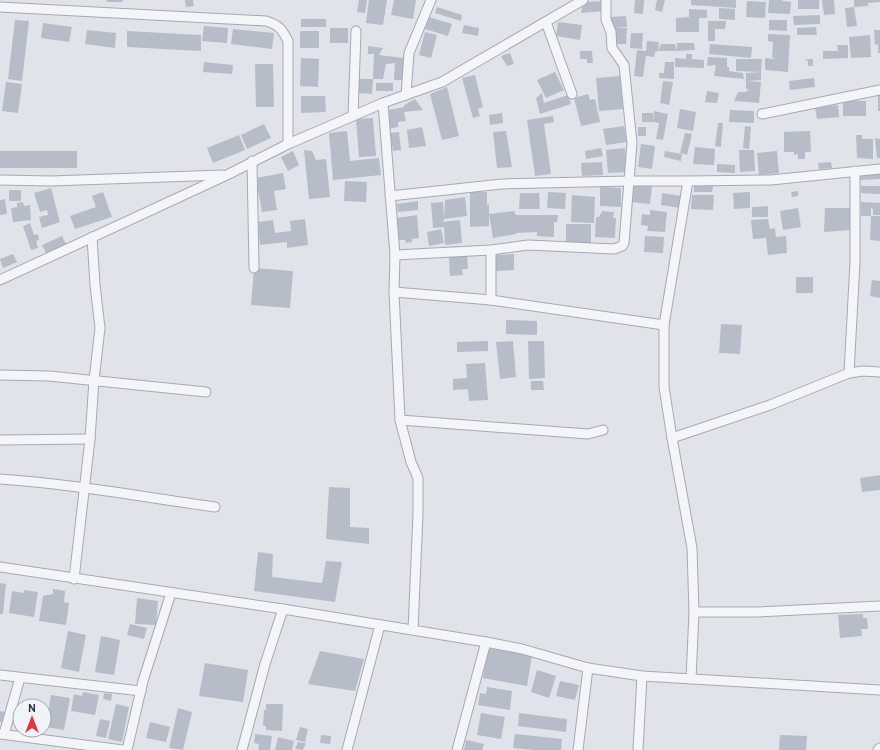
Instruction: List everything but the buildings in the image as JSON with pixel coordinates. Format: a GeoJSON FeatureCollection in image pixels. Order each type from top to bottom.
{"type":"FeatureCollection","features":[{"type":"Feature","properties":{"kind":"street"},"geometry":{"type":"LineString","coordinates":[[406,95],[409,52],[431,0]]}},
{"type":"Feature","properties":{"kind":"street"},"geometry":{"type":"LineString","coordinates":[[0,280],[228,175],[252,161],[288,144],[383,103],[442,82],[583,0]]}},
{"type":"Feature","properties":{"kind":"street"},"geometry":{"type":"LineString","coordinates":[[395,255],[492,250],[528,245],[614,249],[619,248],[624,243],[632,143],[624,65],[612,48],[611,32],[606,20],[606,0]]}},
{"type":"Feature","properties":{"kind":"street"},"geometry":{"type":"LineString","coordinates":[[0,6],[266,21],[276,24],[288,41],[288,144]]}},
{"type":"Feature","properties":{"kind":"street"},"geometry":{"type":"LineString","coordinates":[[546,22],[572,94]]}},
{"type":"Feature","properties":{"kind":"street"},"geometry":{"type":"LineString","coordinates":[[353,116],[356,31]]}},
{"type":"Feature","properties":{"kind":"street"},"geometry":{"type":"LineString","coordinates":[[762,114],[880,90]]}},
{"type":"Feature","properties":{"kind":"street"},"geometry":{"type":"LineString","coordinates":[[383,103],[395,255],[394,292],[400,420],[411,462],[418,478],[418,514],[412,630]]}},
{"type":"Feature","properties":{"kind":"street"},"geometry":{"type":"LineString","coordinates":[[252,161],[254,268]]}},
{"type":"Feature","properties":{"kind":"street"},"geometry":{"type":"LineString","coordinates":[[390,196],[502,184],[770,180],[880,169]]}},
{"type":"Feature","properties":{"kind":"street"},"geometry":{"type":"LineString","coordinates":[[849,373],[855,262],[855,172]]}},
{"type":"Feature","properties":{"kind":"street"},"geometry":{"type":"LineString","coordinates":[[0,180],[51,181],[228,175]]}},
{"type":"Feature","properties":{"kind":"street"},"geometry":{"type":"LineString","coordinates":[[688,182],[664,325],[664,387],[692,548],[694,612],[691,679]]}},
{"type":"Feature","properties":{"kind":"street"},"geometry":{"type":"LineString","coordinates":[[74,579],[85,488],[100,328],[95,285],[92,237]]}},
{"type":"Feature","properties":{"kind":"street"},"geometry":{"type":"LineString","coordinates":[[491,300],[492,250]]}},
{"type":"Feature","properties":{"kind":"street"},"geometry":{"type":"LineString","coordinates":[[394,292],[491,300],[664,325]]}},
{"type":"Feature","properties":{"kind":"street"},"geometry":{"type":"LineString","coordinates":[[672,438],[770,405],[849,373],[863,371],[880,372]]}},
{"type":"Feature","properties":{"kind":"street"},"geometry":{"type":"LineString","coordinates":[[0,375],[49,376],[206,392]]}},
{"type":"Feature","properties":{"kind":"street"},"geometry":{"type":"LineString","coordinates":[[400,420],[588,434],[603,430]]}},
{"type":"Feature","properties":{"kind":"street"},"geometry":{"type":"LineString","coordinates":[[0,440],[90,439]]}},
{"type":"Feature","properties":{"kind":"street"},"geometry":{"type":"LineString","coordinates":[[0,479],[85,488],[215,507]]}},
{"type":"Feature","properties":{"kind":"street"},"geometry":{"type":"LineString","coordinates":[[0,567],[486,642],[522,649],[588,668],[642,676],[880,690]]}},
{"type":"Feature","properties":{"kind":"street"},"geometry":{"type":"LineString","coordinates":[[127,750],[143,680],[171,593]]}},
{"type":"Feature","properties":{"kind":"street"},"geometry":{"type":"LineString","coordinates":[[694,612],[758,612],[880,606]]}},
{"type":"Feature","properties":{"kind":"street"},"geometry":{"type":"LineString","coordinates":[[242,750],[265,664],[283,610]]}},
{"type":"Feature","properties":{"kind":"street"},"geometry":{"type":"LineString","coordinates":[[347,750],[380,626]]}},
{"type":"Feature","properties":{"kind":"street"},"geometry":{"type":"LineString","coordinates":[[457,750],[486,642]]}},
{"type":"Feature","properties":{"kind":"street"},"geometry":{"type":"LineString","coordinates":[[578,750],[588,668]]}},
{"type":"Feature","properties":{"kind":"street"},"geometry":{"type":"LineString","coordinates":[[0,675],[141,691]]}},
{"type":"Feature","properties":{"kind":"street"},"geometry":{"type":"LineString","coordinates":[[638,750],[642,676]]}},
{"type":"Feature","properties":{"kind":"street"},"geometry":{"type":"LineString","coordinates":[[20,678],[2,734],[69,746],[123,750]]}}]}
